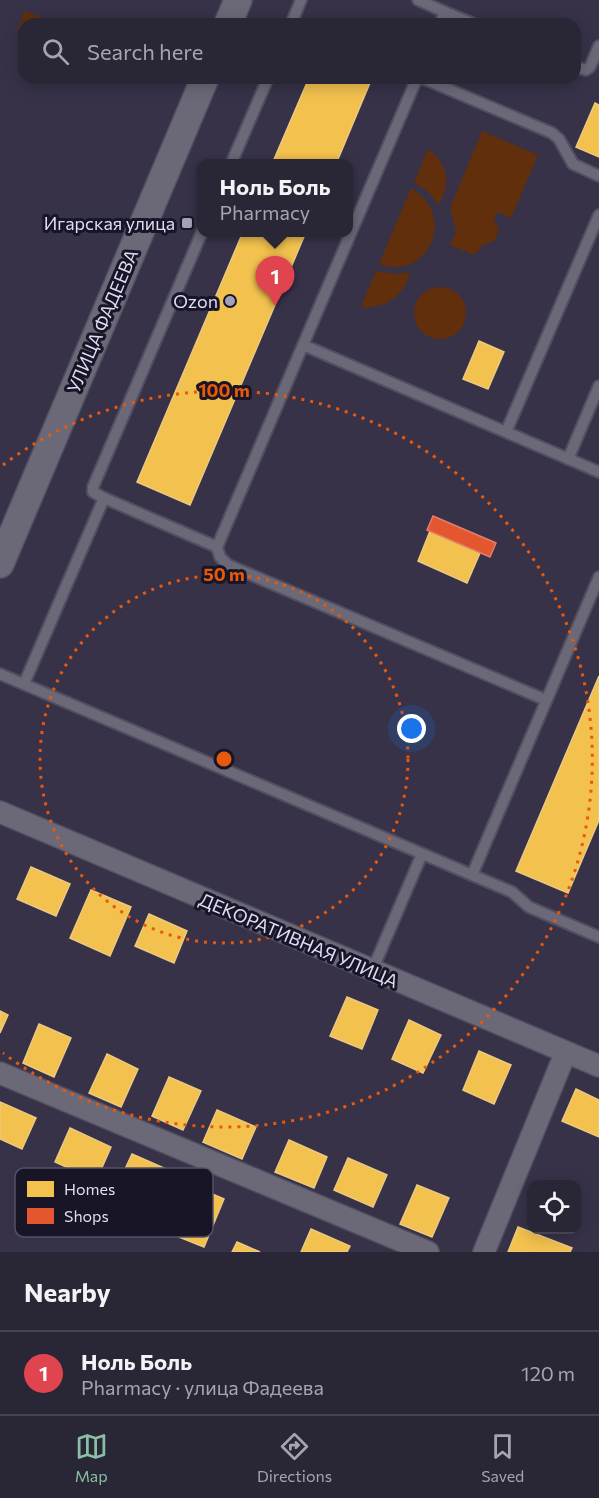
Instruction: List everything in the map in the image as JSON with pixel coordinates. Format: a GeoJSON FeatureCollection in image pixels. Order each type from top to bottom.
{"type":"FeatureCollection","features":[{"type":"Feature","properties":{"kind":"street"},"geometry":{"type":"LineString","coordinates":[[230,18],[238,0]]}},
{"type":"Feature","properties":{"kind":"street","name":"УЛИЦА ФАДЕЕВА"},"geometry":{"type":"LineString","coordinates":[[0,564],[202,84]]}},
{"type":"Feature","properties":{"kind":"street","name":"ДЕКОРАТИВНАЯ УЛИЦА"},"geometry":{"type":"LineString","coordinates":[[0,812],[565,1054],[599,1066]]}},
{"type":"Feature","properties":{"kind":"street"},"geometry":{"type":"LineString","coordinates":[[484,1252],[565,1054]]}},
{"type":"Feature","properties":{"kind":"street"},"geometry":{"type":"LineString","coordinates":[[0,1073],[428,1252]]}},
{"type":"Feature","properties":{"kind":"lane"},"geometry":{"type":"LineString","coordinates":[[294,18],[301,0]]}},
{"type":"Feature","properties":{"kind":"lane"},"geometry":{"type":"LineString","coordinates":[[418,0],[460,18]]}},
{"type":"Feature","properties":{"kind":"lane"},"geometry":{"type":"LineString","coordinates":[[442,18],[445,12]]}},
{"type":"Feature","properties":{"kind":"lane"},"geometry":{"type":"LineString","coordinates":[[581,69],[590,68],[599,46]]}},
{"type":"Feature","properties":{"kind":"lane"},"geometry":{"type":"LineString","coordinates":[[233,159],[265,84]]}},
{"type":"Feature","properties":{"kind":"lane"},"geometry":{"type":"LineString","coordinates":[[353,228],[414,84]]}},
{"type":"Feature","properties":{"kind":"lane"},"geometry":{"type":"LineString","coordinates":[[436,84],[552,133],[559,140],[573,164],[599,176]]}},
{"type":"Feature","properties":{"kind":"lane"},"geometry":{"type":"LineString","coordinates":[[506,432],[599,215]]}},
{"type":"Feature","properties":{"kind":"lane"},"geometry":{"type":"LineString","coordinates":[[200,237],[93,487],[93,492],[217,547]]}},
{"type":"Feature","properties":{"kind":"lane"},"geometry":{"type":"LineString","coordinates":[[349,237],[217,547],[220,557],[228,565],[546,700]]}},
{"type":"Feature","properties":{"kind":"lane"},"geometry":{"type":"LineString","coordinates":[[303,345],[599,472]]}},
{"type":"Feature","properties":{"kind":"lane"},"geometry":{"type":"LineString","coordinates":[[568,459],[599,386]]}},
{"type":"Feature","properties":{"kind":"lane"},"geometry":{"type":"LineString","coordinates":[[24,684],[104,498]]}},
{"type":"Feature","properties":{"kind":"lane"},"geometry":{"type":"LineString","coordinates":[[472,875],[599,577]]}},
{"type":"Feature","properties":{"kind":"lane"},"geometry":{"type":"LineString","coordinates":[[0,674],[512,892],[529,907],[599,937]]}},
{"type":"Feature","properties":{"kind":"lane"},"geometry":{"type":"LineString","coordinates":[[372,971],[422,854]]}},
{"type":"Feature","properties":{"kind":"shaded area"},"geometry":{"type":"Polygon","coordinates":[[[25,11],[42,18],[22,18],[25,11]]]}},
{"type":"Feature","properties":{"kind":"shaded area"},"geometry":{"type":"Polygon","coordinates":[[[482,131],[538,155],[511,218],[497,212],[494,219],[499,230],[494,241],[483,245],[474,255],[450,245],[456,231],[450,208],[482,131]]]}},
{"type":"Feature","properties":{"kind":"shaded area"},"geometry":{"type":"Polygon","coordinates":[[[428,149],[440,161],[446,175],[445,190],[438,205],[428,192],[414,183],[428,149]]]}},
{"type":"Feature","properties":{"kind":"shaded area"},"geometry":{"type":"Polygon","coordinates":[[[411,188],[425,200],[433,214],[434,229],[431,243],[423,255],[411,264],[396,267],[379,264],[411,188]]]}},
{"type":"Feature","properties":{"kind":"shaded area"},"geometry":{"type":"Polygon","coordinates":[[[376,271],[396,274],[410,272],[403,288],[393,299],[378,306],[361,307],[376,271]]]}},
{"type":"Feature","properties":{"kind":"shaded area"},"geometry":{"type":"Polygon","coordinates":[[[440,287],[450,289],[458,295],[464,303],[466,313],[464,323],[458,331],[450,337],[440,339],[430,337],[422,331],[416,323],[414,313],[416,303],[422,295],[430,289],[440,287]]]}},
{"type":"Feature","properties":{"kind":"building: Homes"},"geometry":{"type":"Polygon","coordinates":[[[306,84],[369,84],[338,159],[274,159],[306,84]]]}},
{"type":"Feature","properties":{"kind":"building: Homes"},"geometry":{"type":"Polygon","coordinates":[[[595,103],[599,105],[599,157],[576,147],[595,103]]]}},
{"type":"Feature","properties":{"kind":"building: Homes"},"geometry":{"type":"Polygon","coordinates":[[[241,237],[304,237],[190,505],[137,482],[241,237]]]}},
{"type":"Feature","properties":{"kind":"building: Homes"},"geometry":{"type":"Polygon","coordinates":[[[479,341],[504,352],[488,389],[463,379],[479,341]]]}},
{"type":"Feature","properties":{"kind":"building: Homes"},"geometry":{"type":"Polygon","coordinates":[[[430,531],[480,553],[467,583],[418,561],[430,531]]]}},
{"type":"Feature","properties":{"kind":"building: Homes"},"geometry":{"type":"Polygon","coordinates":[[[599,676],[599,820],[568,893],[516,871],[599,676]]]}},
{"type":"Feature","properties":{"kind":"building: Homes"},"geometry":{"type":"Polygon","coordinates":[[[31,867],[70,884],[56,916],[17,899],[31,867]]]}},
{"type":"Feature","properties":{"kind":"building: Homes"},"geometry":{"type":"Polygon","coordinates":[[[91,890],[131,907],[110,956],[70,938],[91,890]]]}},
{"type":"Feature","properties":{"kind":"building: Homes"},"geometry":{"type":"Polygon","coordinates":[[[149,914],[187,931],[174,963],[135,946],[149,914]]]}},
{"type":"Feature","properties":{"kind":"building: Homes"},"geometry":{"type":"Polygon","coordinates":[[[347,997],[378,1010],[362,1049],[330,1036],[347,997]]]}},
{"type":"Feature","properties":{"kind":"building: Homes"},"geometry":{"type":"Polygon","coordinates":[[[0,1011],[8,1015],[0,1033],[0,1011]]]}},
{"type":"Feature","properties":{"kind":"building: Homes"},"geometry":{"type":"Polygon","coordinates":[[[409,1020],[441,1035],[423,1073],[392,1059],[409,1020]]]}},
{"type":"Feature","properties":{"kind":"building: Homes"},"geometry":{"type":"Polygon","coordinates":[[[39,1024],[71,1038],[54,1077],[23,1063],[39,1024]]]}},
{"type":"Feature","properties":{"kind":"building: Homes"},"geometry":{"type":"Polygon","coordinates":[[[479,1051],[511,1065],[494,1104],[463,1090],[479,1051]]]}},
{"type":"Feature","properties":{"kind":"building: Homes"},"geometry":{"type":"Polygon","coordinates":[[[107,1054],[138,1069],[121,1107],[89,1093],[107,1054]]]}},
{"type":"Feature","properties":{"kind":"building: Homes"},"geometry":{"type":"Polygon","coordinates":[[[169,1077],[201,1091],[183,1130],[152,1116],[169,1077]]]}},
{"type":"Feature","properties":{"kind":"building: Homes"},"geometry":{"type":"Polygon","coordinates":[[[576,1089],[599,1100],[599,1137],[562,1121],[576,1089]]]}},
{"type":"Feature","properties":{"kind":"building: Homes"},"geometry":{"type":"Polygon","coordinates":[[[0,1102],[36,1118],[22,1149],[0,1139],[0,1102]]]}},
{"type":"Feature","properties":{"kind":"building: Homes"},"geometry":{"type":"Polygon","coordinates":[[[217,1110],[256,1127],[242,1159],[203,1142],[217,1110]]]}},
{"type":"Feature","properties":{"kind":"building: Homes"},"geometry":{"type":"Polygon","coordinates":[[[70,1128],[111,1147],[102,1168],[68,1168],[55,1162],[70,1128]]]}},
{"type":"Feature","properties":{"kind":"building: Homes"},"geometry":{"type":"Polygon","coordinates":[[[289,1140],[327,1157],[314,1188],[275,1172],[289,1140]]]}},
{"type":"Feature","properties":{"kind":"building: Homes"},"geometry":{"type":"Polygon","coordinates":[[[132,1154],[164,1168],[126,1168],[132,1154]]]}},
{"type":"Feature","properties":{"kind":"building: Homes"},"geometry":{"type":"Polygon","coordinates":[[[348,1158],[387,1175],[373,1207],[334,1190],[348,1158]]]}},
{"type":"Feature","properties":{"kind":"building: Homes"},"geometry":{"type":"Polygon","coordinates":[[[417,1185],[449,1198],[432,1237],[400,1224],[417,1185]]]}},
{"type":"Feature","properties":{"kind":"building: Homes"},"geometry":{"type":"Polygon","coordinates":[[[213,1194],[224,1199],[213,1225],[213,1194]]]}},
{"type":"Feature","properties":{"kind":"building: Homes"},"geometry":{"type":"Polygon","coordinates":[[[518,1227],[527,1230],[527,1234],[536,1234],[572,1248],[570,1252],[508,1252],[518,1227]]]}},
{"type":"Feature","properties":{"kind":"building: Homes"},"geometry":{"type":"Polygon","coordinates":[[[311,1229],[350,1246],[347,1252],[301,1252],[311,1229]]]}},
{"type":"Feature","properties":{"kind":"building: Homes"},"geometry":{"type":"Polygon","coordinates":[[[179,1237],[208,1237],[204,1247],[179,1237]]]}},
{"type":"Feature","properties":{"kind":"building: Homes"},"geometry":{"type":"Polygon","coordinates":[[[237,1242],[260,1252],[232,1252],[237,1242]]]}},
{"type":"Feature","properties":{"kind":"building: Shops"},"geometry":{"type":"Polygon","coordinates":[[[433,516],[496,543],[490,557],[427,530],[433,516]]]}},
{"type":"Feature","properties":{"kind":"place","name":"Игарская улица"},"geometry":{"type":"Point","coordinates":[187,223]}},
{"type":"Feature","properties":{"kind":"place","name":"Ozon"},"geometry":{"type":"Point","coordinates":[230,301]}},
{"type":"Feature","properties":{"kind":"place","name":"Ноль Боль"},"geometry":{"type":"Point","coordinates":[275,306]}}]}
